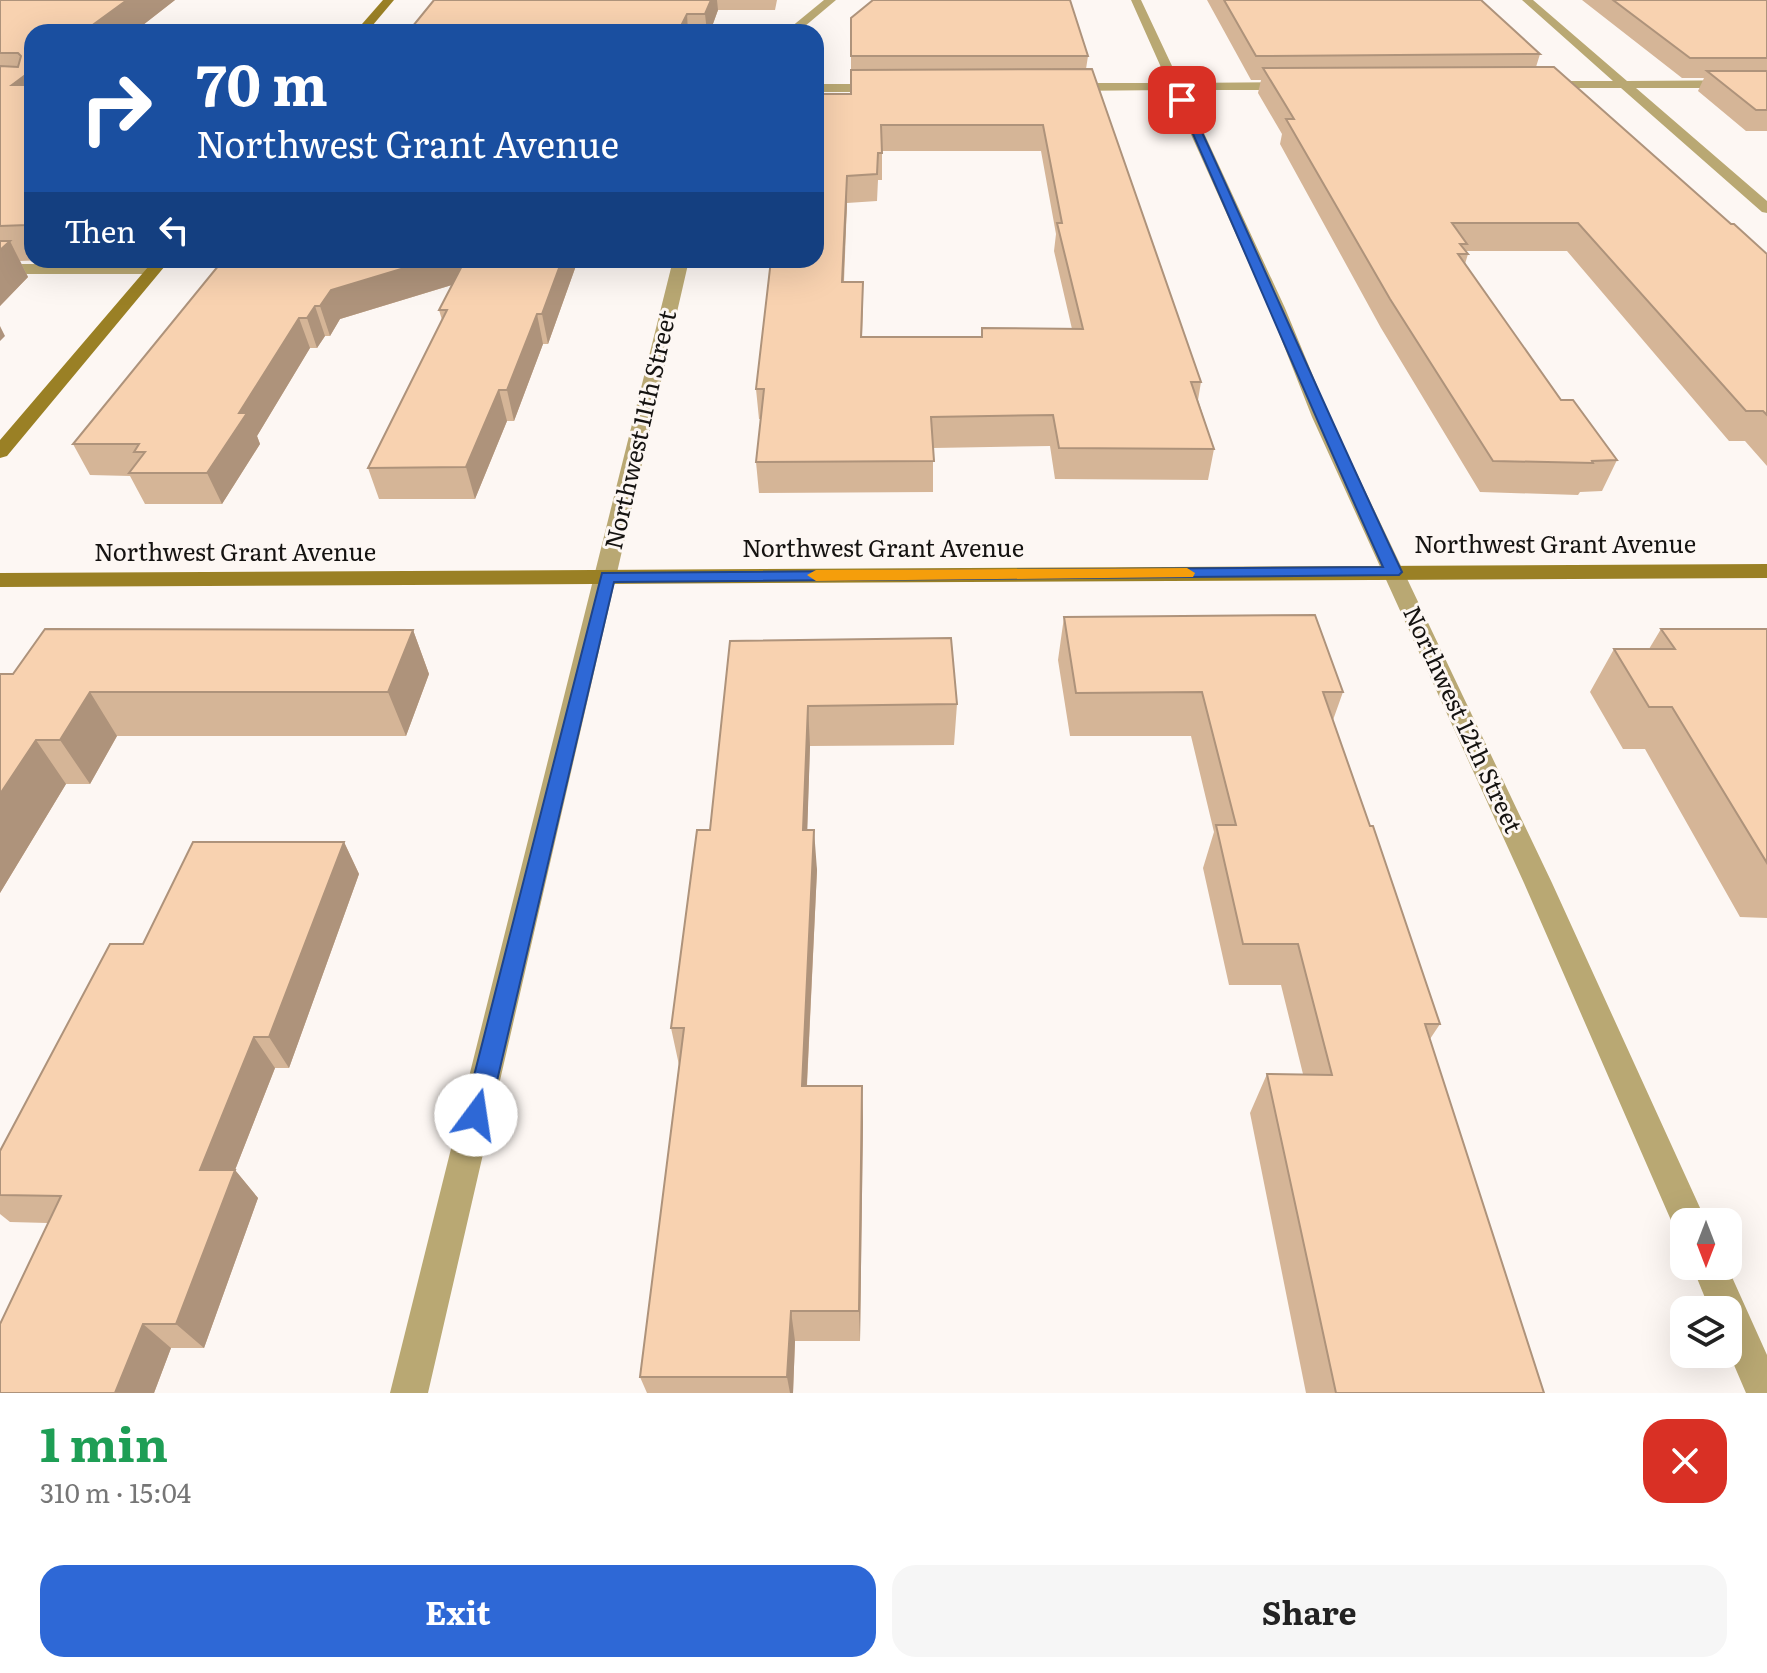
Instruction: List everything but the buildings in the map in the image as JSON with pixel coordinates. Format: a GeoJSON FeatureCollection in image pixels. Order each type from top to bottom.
{"type":"FeatureCollection","features":[{"type":"Feature","properties":{"kind":"main road"},"geometry":{"type":"LineString","coordinates":[[368,24],[389,0]]}},
{"type":"Feature","properties":{"kind":"main road"},"geometry":{"type":"LineString","coordinates":[[0,452],[155,268]]}},
{"type":"Feature","properties":{"kind":"main road","name":"Northwest Grant Avenue"},"geometry":{"type":"LineString","coordinates":[[0,580],[1767,571]]}},
{"type":"Feature","properties":{"kind":"street"},"geometry":{"type":"LineString","coordinates":[[801,24],[831,0]]}},
{"type":"Feature","properties":{"kind":"street","name":"Northwest 12th Street"},"geometry":{"type":"LineString","coordinates":[[1136,0],[1277,308],[1321,417],[1538,883],[1683,1208]]}},
{"type":"Feature","properties":{"kind":"street"},"geometry":{"type":"LineString","coordinates":[[1527,0],[1767,209]]}},
{"type":"Feature","properties":{"kind":"street"},"geometry":{"type":"LineString","coordinates":[[1530,85],[1767,84]]}},
{"type":"Feature","properties":{"kind":"street"},"geometry":{"type":"LineString","coordinates":[[1052,87],[1308,86]]}},
{"type":"Feature","properties":{"kind":"street"},"geometry":{"type":"LineString","coordinates":[[824,88],[895,88]]}},
{"type":"Feature","properties":{"kind":"street"},"geometry":{"type":"LineString","coordinates":[[0,269],[32,268]]}},
{"type":"Feature","properties":{"kind":"street","name":"Northwest 11th Street"},"geometry":{"type":"LineString","coordinates":[[409,1393],[679,268]]}},
{"type":"Feature","properties":{"kind":"street"},"geometry":{"type":"LineString","coordinates":[[1715,1280],[1765,1393]]}},
{"type":"Feature","properties":{"kind":"slow traffic"},"geometry":{"type":"LineString","coordinates":[[816,575],[1187,573]]}},
{"type":"Feature","properties":{"kind":"route"},"geometry":{"type":"LineString","coordinates":[[476,1115],[607,577],[1393,572],[1321,417],[1277,308],[1182,100]]}}]}
